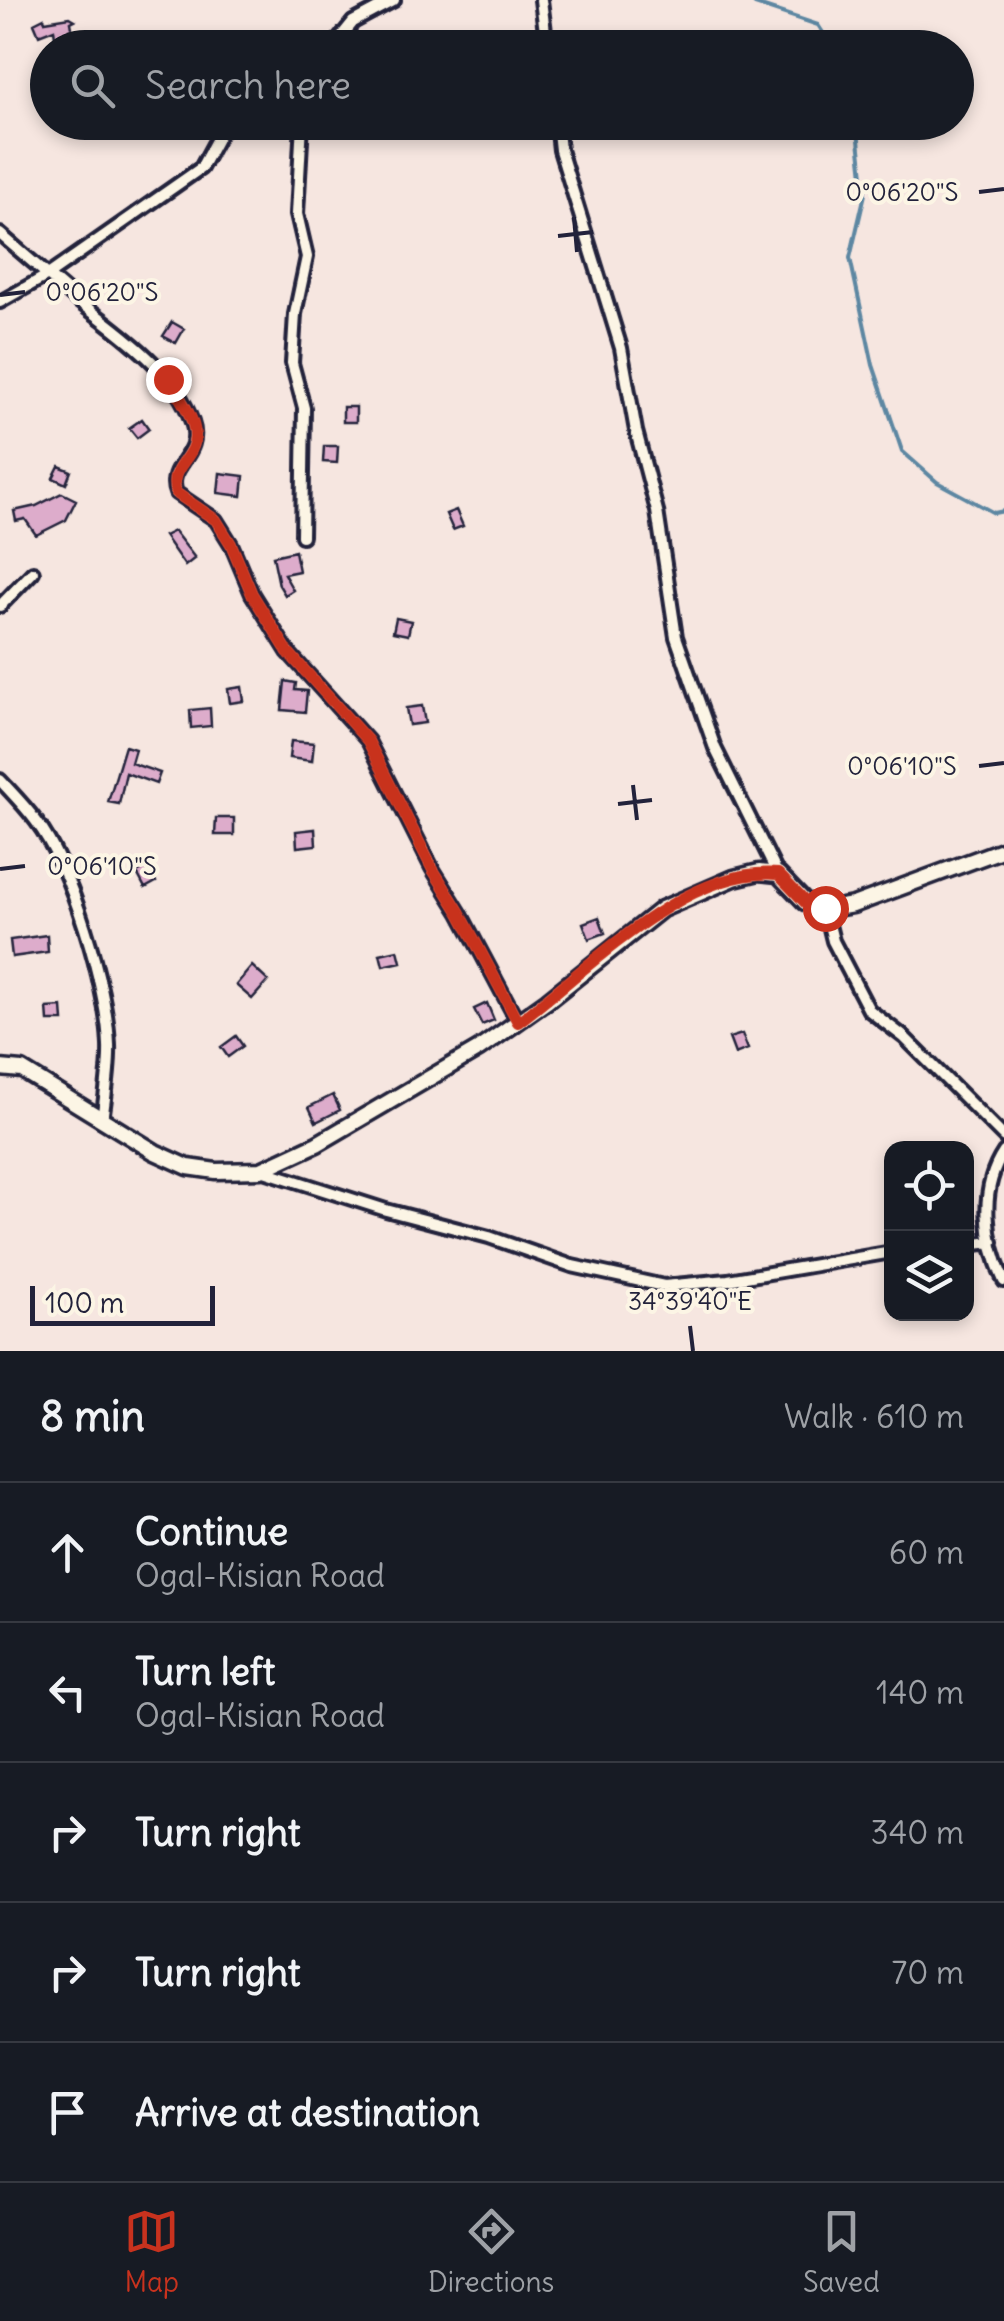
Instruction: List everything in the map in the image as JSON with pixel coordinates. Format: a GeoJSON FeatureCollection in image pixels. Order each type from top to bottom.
{"type":"FeatureCollection","features":[{"type":"Feature","properties":{"kind":"main road"},"geometry":{"type":"LineString","coordinates":[[0,1068],[22,1070],[155,1152],[188,1166],[216,1171],[262,1170],[288,1160],[370,1113],[518,1022],[662,908],[734,878],[759,872],[778,874],[805,902],[825,908],[852,906],[1004,849]]}},
{"type":"Feature","properties":{"kind":"street"},"geometry":{"type":"LineString","coordinates":[[347,30],[353,22],[394,0]]}},
{"type":"Feature","properties":{"kind":"street"},"geometry":{"type":"LineString","coordinates":[[541,0],[545,30]]}},
{"type":"Feature","properties":{"kind":"street"},"geometry":{"type":"LineString","coordinates":[[0,302],[48,275],[202,168],[217,140]]}},
{"type":"Feature","properties":{"kind":"street"},"geometry":{"type":"LineString","coordinates":[[301,140],[297,214],[307,257],[295,314],[292,363],[304,408],[302,536]]}},
{"type":"Feature","properties":{"kind":"street"},"geometry":{"type":"LineString","coordinates":[[559,140],[621,348],[636,431],[657,510],[676,637],[715,748],[778,874]]}},
{"type":"Feature","properties":{"kind":"street"},"geometry":{"type":"LineString","coordinates":[[0,234],[153,362],[168,379],[189,414],[195,436],[189,457],[174,478],[176,493],[216,520],[252,594],[288,652],[368,741],[432,868],[518,1022]]}},
{"type":"Feature","properties":{"kind":"street"},"geometry":{"type":"LineString","coordinates":[[0,606],[33,572]]}},
{"type":"Feature","properties":{"kind":"street"},"geometry":{"type":"LineString","coordinates":[[0,780],[37,822],[82,922],[108,1034],[102,1121]]}},
{"type":"Feature","properties":{"kind":"street"},"geometry":{"type":"LineString","coordinates":[[825,908],[833,942],[870,1010],[904,1037],[1004,1136]]}},
{"type":"Feature","properties":{"kind":"street"},"geometry":{"type":"LineString","coordinates":[[1004,1152],[986,1192],[992,1242],[1004,1281]]}},
{"type":"Feature","properties":{"kind":"street"},"geometry":{"type":"LineString","coordinates":[[262,1170],[386,1210],[489,1237],[572,1266],[664,1286],[728,1280],[884,1253]]}},
{"type":"Feature","properties":{"kind":"street"},"geometry":{"type":"LineString","coordinates":[[974,1244],[992,1242]]}},
{"type":"Feature","properties":{"kind":"building"},"geometry":{"type":"Polygon","coordinates":[[[70,17],[75,20],[71,22],[72,30],[37,30],[34,23],[44,18],[45,21],[70,17]]]}},
{"type":"Feature","properties":{"kind":"building"},"geometry":{"type":"Polygon","coordinates":[[[172,322],[184,329],[176,343],[163,336],[172,322]]]}},
{"type":"Feature","properties":{"kind":"building"},"geometry":{"type":"Polygon","coordinates":[[[343,407],[356,407],[356,422],[343,422],[343,407]]]}},
{"type":"Feature","properties":{"kind":"building"},"geometry":{"type":"Polygon","coordinates":[[[142,419],[149,429],[137,438],[129,428],[142,419]]]}},
{"type":"Feature","properties":{"kind":"building"},"geometry":{"type":"Polygon","coordinates":[[[324,446],[338,446],[337,463],[323,462],[324,446]]]}},
{"type":"Feature","properties":{"kind":"building"},"geometry":{"type":"Polygon","coordinates":[[[59,466],[71,471],[66,484],[53,478],[59,466]]]}},
{"type":"Feature","properties":{"kind":"building"},"geometry":{"type":"Polygon","coordinates":[[[220,473],[244,476],[242,496],[218,493],[220,473]]]}},
{"type":"Feature","properties":{"kind":"building"},"geometry":{"type":"Polygon","coordinates":[[[62,493],[76,500],[66,520],[36,535],[25,519],[16,521],[14,511],[36,506],[62,493]]]}},
{"type":"Feature","properties":{"kind":"building"},"geometry":{"type":"Polygon","coordinates":[[[456,510],[463,526],[453,530],[446,514],[456,510]]]}},
{"type":"Feature","properties":{"kind":"building"},"geometry":{"type":"Polygon","coordinates":[[[174,531],[195,558],[185,566],[164,536],[174,531]]]}},
{"type":"Feature","properties":{"kind":"building"},"geometry":{"type":"Polygon","coordinates":[[[295,551],[299,571],[284,574],[293,590],[285,595],[273,556],[295,551]]]}},
{"type":"Feature","properties":{"kind":"building"},"geometry":{"type":"Polygon","coordinates":[[[396,618],[411,621],[408,635],[393,632],[396,618]]]}},
{"type":"Feature","properties":{"kind":"building"},"geometry":{"type":"Polygon","coordinates":[[[285,681],[296,683],[295,690],[307,691],[305,712],[282,710],[285,681]]]}},
{"type":"Feature","properties":{"kind":"building"},"geometry":{"type":"Polygon","coordinates":[[[242,687],[244,701],[230,703],[228,689],[242,687]]]}},
{"type":"Feature","properties":{"kind":"building"},"geometry":{"type":"Polygon","coordinates":[[[422,706],[425,723],[409,725],[406,708],[422,706]]]}},
{"type":"Feature","properties":{"kind":"building"},"geometry":{"type":"Polygon","coordinates":[[[210,708],[211,726],[191,728],[190,710],[210,708]]]}},
{"type":"Feature","properties":{"kind":"building"},"geometry":{"type":"Polygon","coordinates":[[[291,741],[314,743],[312,761],[289,758],[291,741]]]}},
{"type":"Feature","properties":{"kind":"building"},"geometry":{"type":"Polygon","coordinates":[[[125,746],[135,749],[131,763],[160,773],[156,784],[126,773],[119,804],[108,802],[125,746]]]}},
{"type":"Feature","properties":{"kind":"building"},"geometry":{"type":"Polygon","coordinates":[[[216,818],[234,818],[234,835],[215,835],[216,818]]]}},
{"type":"Feature","properties":{"kind":"building"},"geometry":{"type":"Polygon","coordinates":[[[315,829],[316,845],[297,847],[296,831],[315,829]]]}},
{"type":"Feature","properties":{"kind":"building"},"geometry":{"type":"Polygon","coordinates":[[[149,867],[156,882],[145,888],[137,873],[149,867]]]}},
{"type":"Feature","properties":{"kind":"building"},"geometry":{"type":"Polygon","coordinates":[[[599,917],[605,933],[589,939],[583,923],[599,917]]]}},
{"type":"Feature","properties":{"kind":"building"},"geometry":{"type":"Polygon","coordinates":[[[47,935],[48,952],[12,957],[10,940],[47,935]]]}},
{"type":"Feature","properties":{"kind":"building"},"geometry":{"type":"Polygon","coordinates":[[[398,950],[401,962],[383,966],[380,954],[398,950]]]}},
{"type":"Feature","properties":{"kind":"building"},"geometry":{"type":"Polygon","coordinates":[[[252,966],[268,981],[252,999],[236,985],[252,966]]]}},
{"type":"Feature","properties":{"kind":"building"},"geometry":{"type":"Polygon","coordinates":[[[487,1003],[494,1020],[482,1025],[474,1009],[487,1003]]]}},
{"type":"Feature","properties":{"kind":"building"},"geometry":{"type":"Polygon","coordinates":[[[62,1007],[63,1021],[48,1021],[47,1008],[62,1007]]]}},
{"type":"Feature","properties":{"kind":"building"},"geometry":{"type":"Polygon","coordinates":[[[742,1034],[748,1049],[735,1054],[729,1038],[742,1034]]]}},
{"type":"Feature","properties":{"kind":"building"},"geometry":{"type":"Polygon","coordinates":[[[236,1036],[243,1046],[228,1057],[221,1047],[236,1036]]]}},
{"type":"Feature","properties":{"kind":"building"},"geometry":{"type":"Polygon","coordinates":[[[333,1095],[340,1110],[316,1122],[309,1107],[333,1095]]]}},
{"type":"Feature","properties":{"kind":"waterway"},"geometry":{"type":"LineString","coordinates":[[751,0],[818,25],[821,30]]}},
{"type":"Feature","properties":{"kind":"waterway"},"geometry":{"type":"LineString","coordinates":[[859,140],[865,194],[850,258],[873,365],[902,451],[937,482],[994,513],[1004,511]]}},
{"type":"Feature","properties":{"kind":"route"},"geometry":{"type":"LineString","coordinates":[[168,379],[189,414],[195,436],[189,457],[174,478],[176,493],[216,520],[252,594],[288,652],[368,741],[432,868],[518,1022],[662,908],[734,878],[759,872],[778,874],[805,902],[825,908]]}}]}
